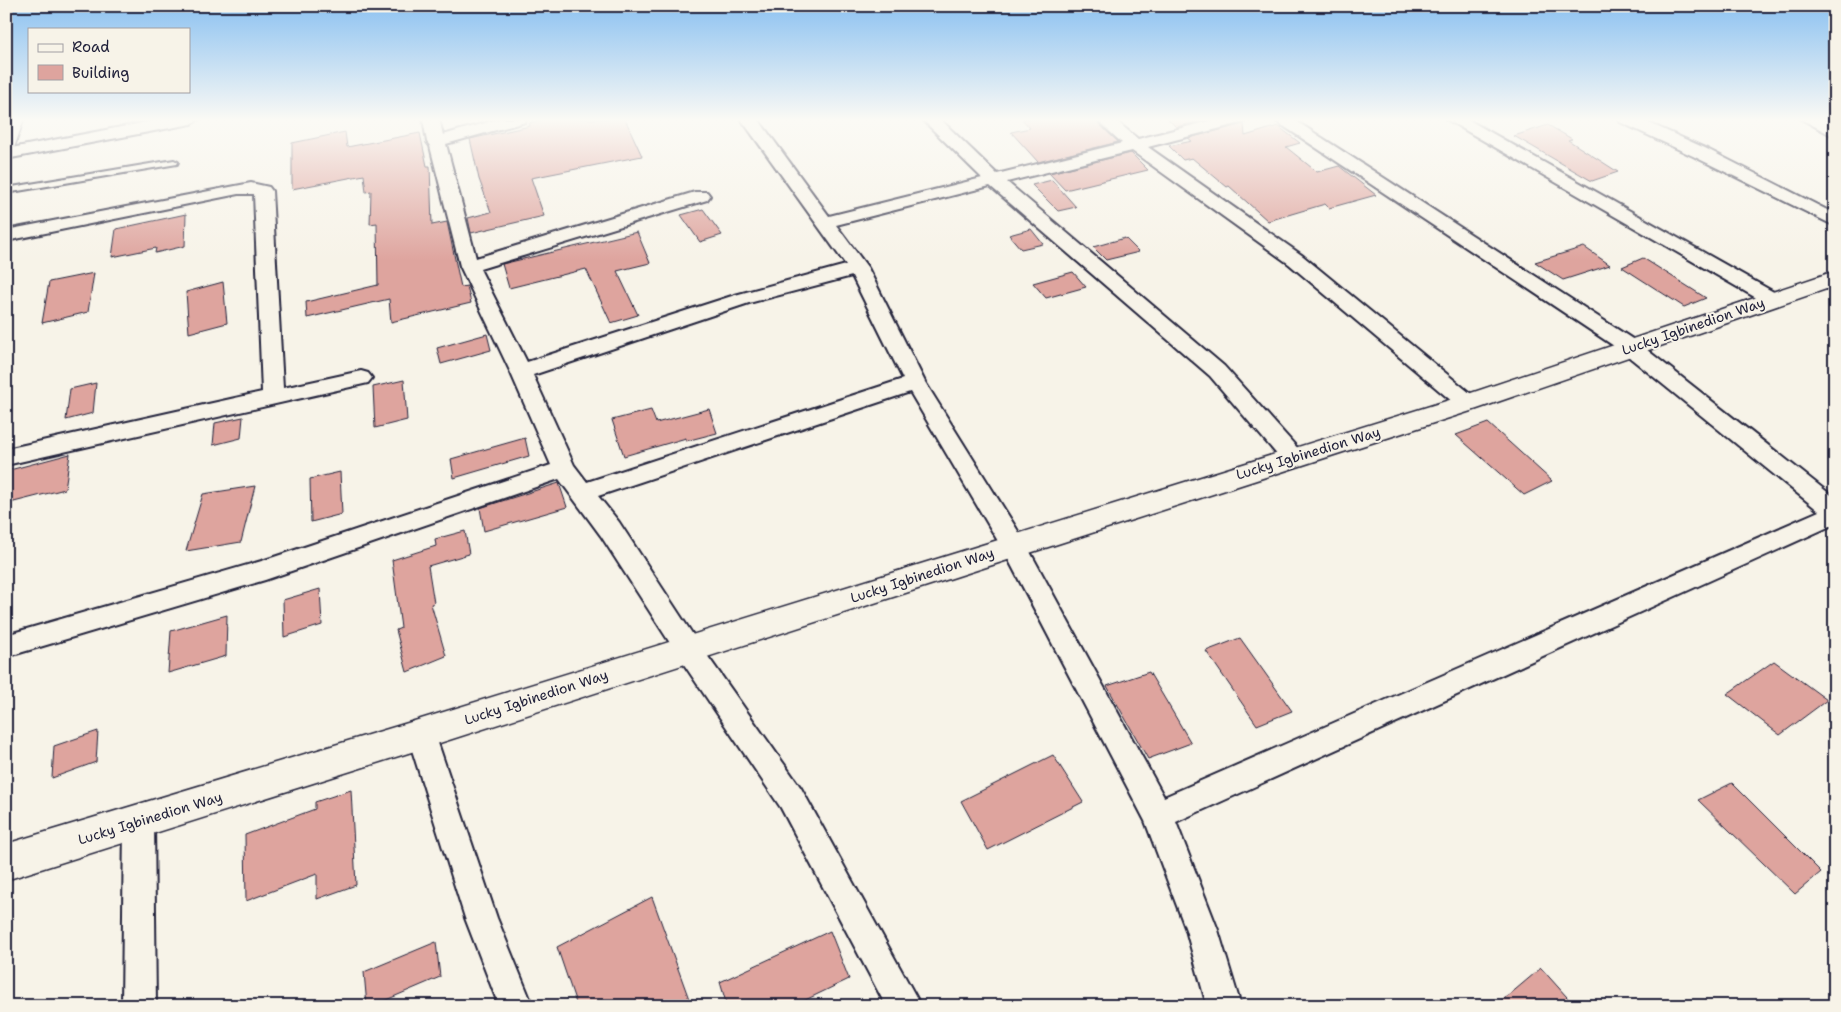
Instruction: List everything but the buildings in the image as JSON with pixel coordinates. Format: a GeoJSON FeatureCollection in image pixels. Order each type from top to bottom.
{"type":"FeatureCollection","features":[{"type":"Feature","properties":{"kind":"street"},"geometry":{"type":"LineString","coordinates":[[442,166],[469,266],[521,371],[564,469],[583,492],[791,798],[904,1006]]}},
{"type":"Feature","properties":{"kind":"street"},"geometry":{"type":"LineString","coordinates":[[783,166],[858,268],[915,383],[1014,546],[1158,815],[1202,930],[1224,1006]]}},
{"type":"Feature","properties":{"kind":"street"},"geometry":{"type":"LineString","coordinates":[[980,166],[1217,371],[1233,386],[1293,458]]}},
{"type":"Feature","properties":{"kind":"street"},"geometry":{"type":"LineString","coordinates":[[825,222],[1052,166]]}},
{"type":"Feature","properties":{"kind":"street"},"geometry":{"type":"LineString","coordinates":[[1164,166],[1302,265],[1468,403]]}},
{"type":"Feature","properties":{"kind":"street"},"geometry":{"type":"LineString","coordinates":[[1158,815],[1835,513],[1630,346],[1354,166]]}},
{"type":"Feature","properties":{"kind":"street"},"geometry":{"type":"LineString","coordinates":[[1537,166],[1772,299]]}},
{"type":"Feature","properties":{"kind":"street"},"geometry":{"type":"LineString","coordinates":[[1727,166],[1774,188],[1835,221]]}},
{"type":"Feature","properties":{"kind":"street"},"geometry":{"type":"LineString","coordinates":[[6,236],[238,189],[258,188],[263,191],[273,397]]}},
{"type":"Feature","properties":{"kind":"street"},"geometry":{"type":"LineString","coordinates":[[469,266],[701,196]]}},
{"type":"Feature","properties":{"kind":"street"},"geometry":{"type":"LineString","coordinates":[[521,371],[742,299],[858,268]]}},
{"type":"Feature","properties":{"kind":"street","name":"Lucky Igbinedion Way"},"geometry":{"type":"LineString","coordinates":[[6,862],[421,734],[1468,403],[1630,346],[1772,299],[1832,282]]}},
{"type":"Feature","properties":{"kind":"street"},"geometry":{"type":"LineString","coordinates":[[6,458],[362,378]]}},
{"type":"Feature","properties":{"kind":"street"},"geometry":{"type":"LineString","coordinates":[[583,492],[915,383]]}},
{"type":"Feature","properties":{"kind":"street"},"geometry":{"type":"LineString","coordinates":[[6,646],[265,570],[564,469]]}},
{"type":"Feature","properties":{"kind":"street"},"geometry":{"type":"LineString","coordinates":[[421,734],[481,918],[516,1006]]}},
{"type":"Feature","properties":{"kind":"street"},"geometry":{"type":"LineString","coordinates":[[139,822],[139,1006]]}},
{"type":"Feature","properties":{"kind":"lane"},"geometry":{"type":"LineString","coordinates":[[6,192],[150,166]]}}]}
